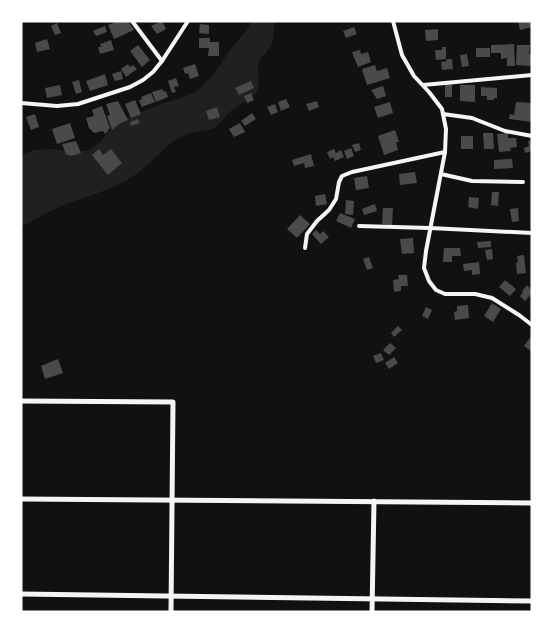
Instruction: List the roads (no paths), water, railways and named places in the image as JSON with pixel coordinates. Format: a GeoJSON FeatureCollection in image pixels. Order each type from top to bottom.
{"type":"FeatureCollection","features":[{"type":"Feature","properties":{"kind":"street"},"geometry":{"type":"LineString","coordinates":[[21,401],[173,402],[171,612]]}},
{"type":"Feature","properties":{"kind":"street"},"geometry":{"type":"LineString","coordinates":[[21,498],[532,503]]}},
{"type":"Feature","properties":{"kind":"street"},"geometry":{"type":"LineString","coordinates":[[372,612],[374,501]]}},
{"type":"Feature","properties":{"kind":"street"},"geometry":{"type":"LineString","coordinates":[[21,594],[532,601]]}},
{"type":"Feature","properties":{"kind":"lane"},"geometry":{"type":"LineString","coordinates":[[132,21],[162,61]]}},
{"type":"Feature","properties":{"kind":"lane"},"geometry":{"type":"LineString","coordinates":[[21,103],[57,106],[78,104],[130,87],[153,72],[188,21]]}},
{"type":"Feature","properties":{"kind":"lane"},"geometry":{"type":"LineString","coordinates":[[393,21],[402,55],[414,76],[430,92],[442,109],[446,129],[445,152],[424,268],[429,281],[436,290],[445,294],[475,294],[492,298],[532,325]]}},
{"type":"Feature","properties":{"kind":"lane"},"geometry":{"type":"LineString","coordinates":[[423,85],[532,75]]}},
{"type":"Feature","properties":{"kind":"lane"},"geometry":{"type":"LineString","coordinates":[[442,114],[472,118],[505,131],[532,136]]}},
{"type":"Feature","properties":{"kind":"lane"},"geometry":{"type":"LineString","coordinates":[[305,248],[308,234],[317,221],[330,210],[336,199],[342,176],[352,172],[445,152]]}},
{"type":"Feature","properties":{"kind":"lane"},"geometry":{"type":"LineString","coordinates":[[441,174],[472,181],[523,182]]}},
{"type":"Feature","properties":{"kind":"lane"},"geometry":{"type":"LineString","coordinates":[[359,226],[532,233]]}}]}
